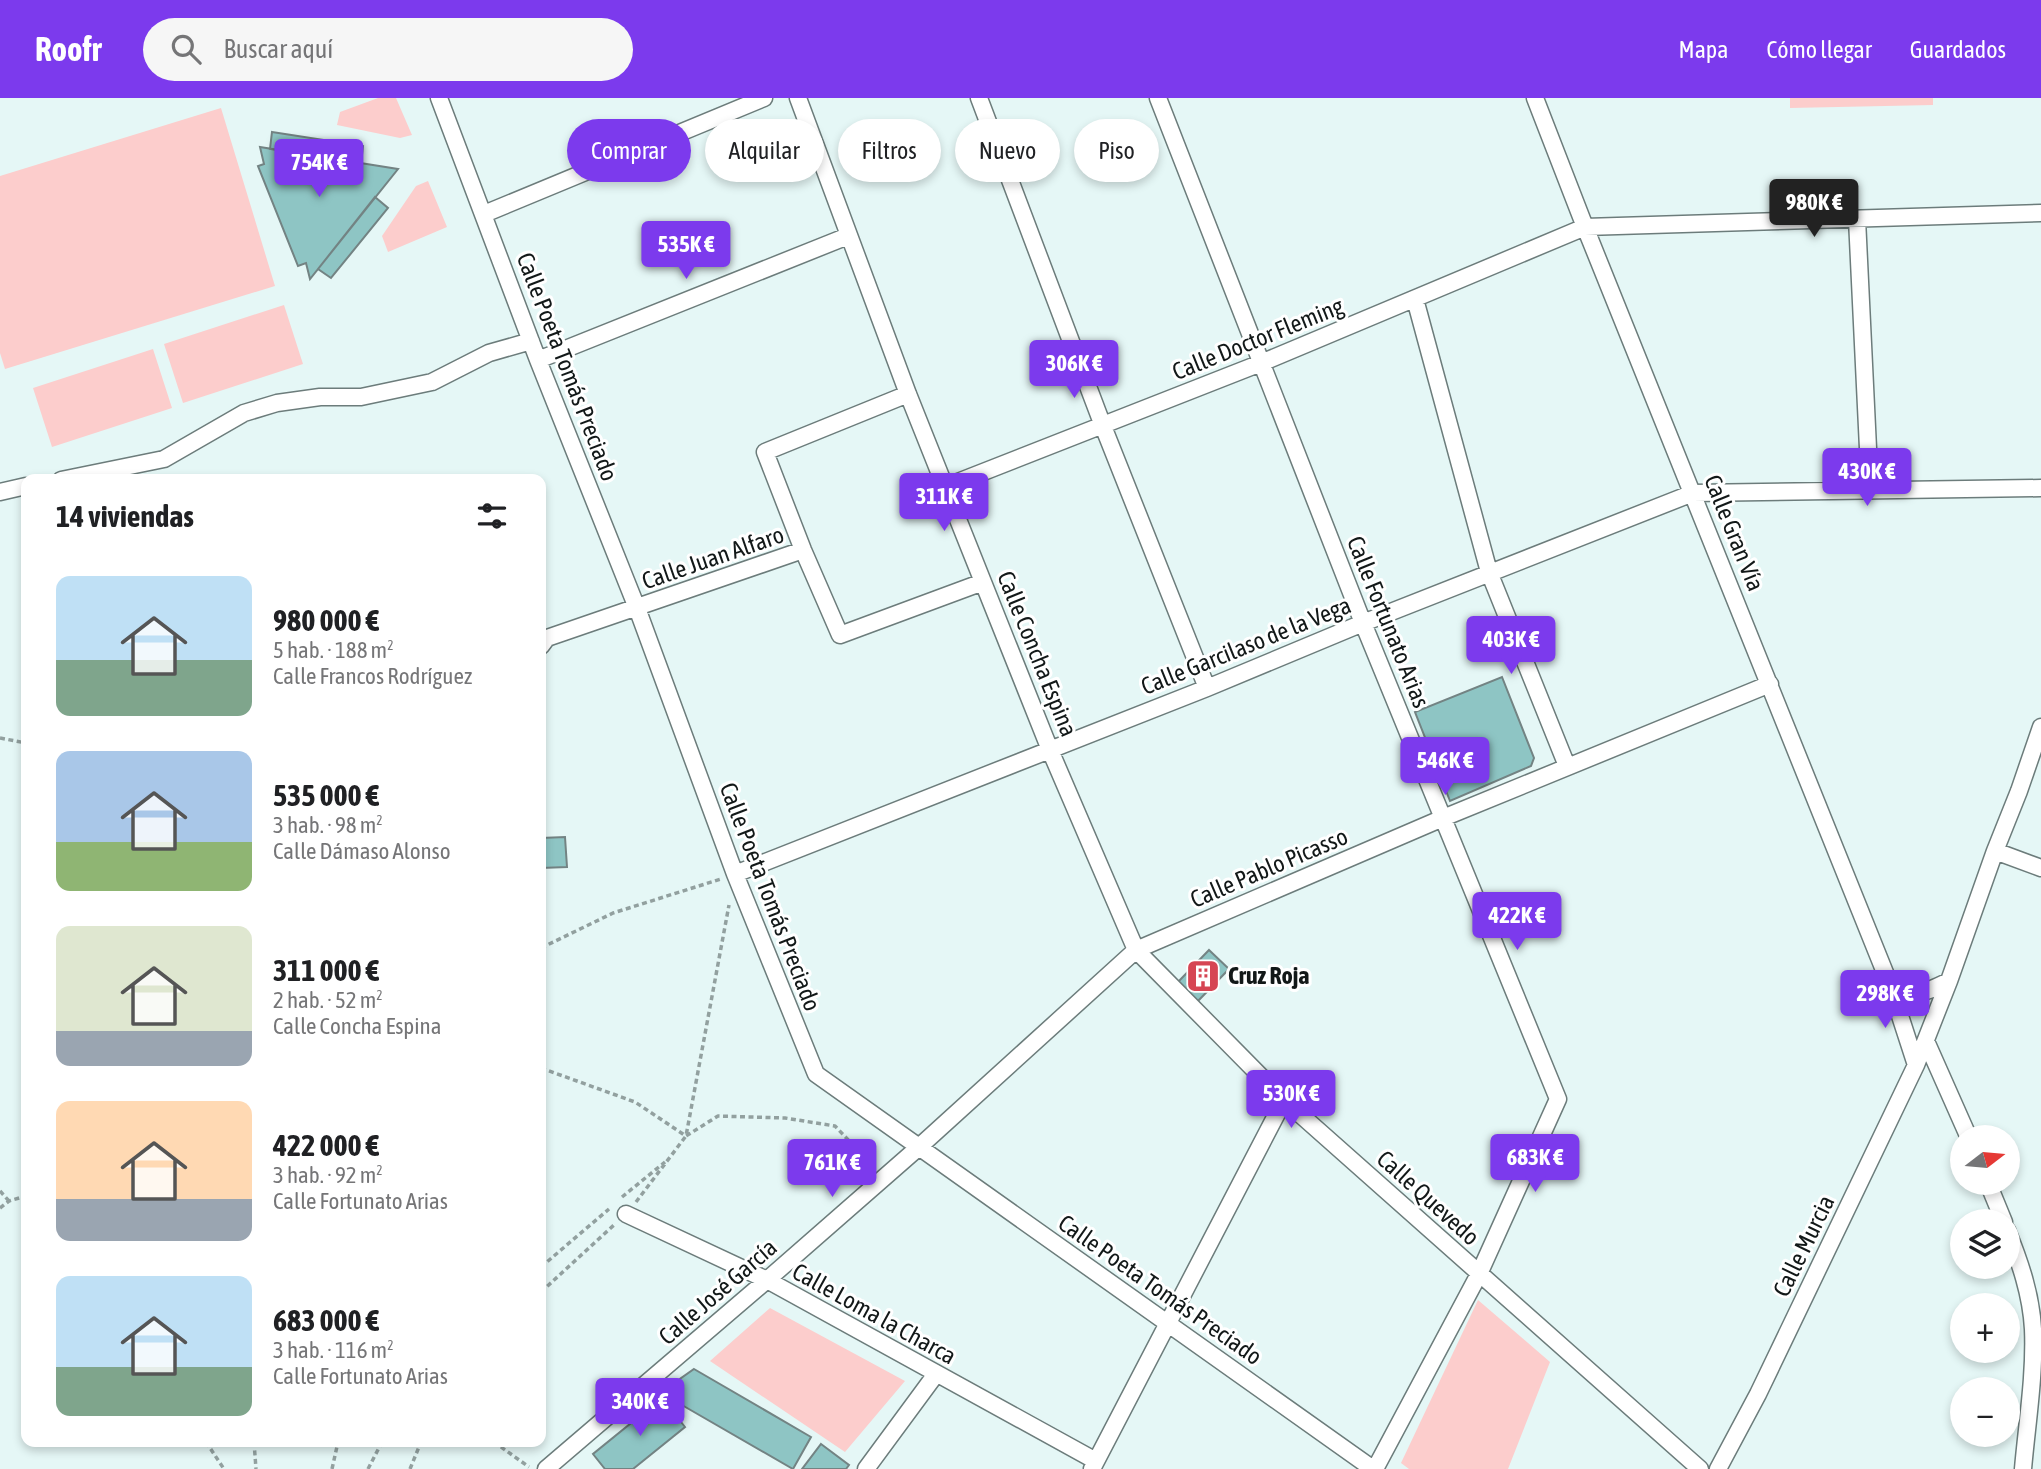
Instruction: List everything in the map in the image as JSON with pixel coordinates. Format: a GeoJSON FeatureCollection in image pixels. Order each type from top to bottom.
{"type":"FeatureCollection","features":[{"type":"Feature","properties":{"kind":"street","name":"Calle Poeta Tomás Preciado"},"geometry":{"type":"LineString","coordinates":[[439,98],[538,360],[637,608],[735,874],[816,1074],[1374,1469]]}},
{"type":"Feature","properties":{"kind":"street"},"geometry":{"type":"LineString","coordinates":[[484,215],[764,98]]}},
{"type":"Feature","properties":{"kind":"street","name":"Calle Concha Espina"},"geometry":{"type":"LineString","coordinates":[[798,98],[908,394],[1050,750],[1136,950]]}},
{"type":"Feature","properties":{"kind":"street"},"geometry":{"type":"LineString","coordinates":[[979,98],[1103,426],[1207,688]]}},
{"type":"Feature","properties":{"kind":"street","name":"Calle Fortunato Arias"},"geometry":{"type":"LineString","coordinates":[[1158,98],[1363,623],[1558,1099],[1479,1274],[1374,1469]]}},
{"type":"Feature","properties":{"kind":"street","name":"Calle Gran Vía"},"geometry":{"type":"LineString","coordinates":[[1535,98],[1890,985],[1916,1065]]}},
{"type":"Feature","properties":{"kind":"street"},"geometry":{"type":"LineString","coordinates":[[1585,228],[2041,213]]}},
{"type":"Feature","properties":{"kind":"street"},"geometry":{"type":"LineString","coordinates":[[1857,219],[1870,490]]}},
{"type":"Feature","properties":{"kind":"street","name":"Calle Doctor Fleming"},"geometry":{"type":"LineString","coordinates":[[945,487],[1261,363],[1585,228]]}},
{"type":"Feature","properties":{"kind":"street"},"geometry":{"type":"LineString","coordinates":[[538,360],[848,236]]}},
{"type":"Feature","properties":{"kind":"street"},"geometry":{"type":"LineString","coordinates":[[1415,299],[1489,572],[1567,766]]}},
{"type":"Feature","properties":{"kind":"street"},"geometry":{"type":"LineString","coordinates":[[90,474],[164,459],[244,414],[276,403],[320,397],[361,397],[432,383],[489,353],[531,341]]}},
{"type":"Feature","properties":{"kind":"street","name":"Calle Juan Alfaro"},"geometry":{"type":"LineString","coordinates":[[908,394],[765,452],[803,550],[840,635],[983,582]]}},
{"type":"Feature","properties":{"kind":"street"},"geometry":{"type":"LineString","coordinates":[[0,492],[21,487]]}},
{"type":"Feature","properties":{"kind":"street"},"geometry":{"type":"LineString","coordinates":[[1693,493],[2041,488]]}},
{"type":"Feature","properties":{"kind":"street","name":"Calle Garcilaso de la Vega"},"geometry":{"type":"LineString","coordinates":[[735,874],[1693,493]]}},
{"type":"Feature","properties":{"kind":"street","name":"Calle Juan Alfaro"},"geometry":{"type":"LineString","coordinates":[[546,639],[803,550]]}},
{"type":"Feature","properties":{"kind":"street","name":"Calle Pablo Picasso"},"geometry":{"type":"LineString","coordinates":[[1136,950],[1443,818],[1770,684]]}},
{"type":"Feature","properties":{"kind":"street"},"geometry":{"type":"LineString","coordinates":[[2020,791],[2041,727]]}},
{"type":"Feature","properties":{"kind":"street"},"geometry":{"type":"LineString","coordinates":[[2020,791],[2041,753]]}},
{"type":"Feature","properties":{"kind":"street","name":"Calle Murcia"},"geometry":{"type":"LineString","coordinates":[[1718,1469],[1758,1394],[1916,1065],[2020,791]]}},
{"type":"Feature","properties":{"kind":"street"},"geometry":{"type":"LineString","coordinates":[[1995,851],[2041,868]]}},
{"type":"Feature","properties":{"kind":"street","name":"Calle Quevedo"},"geometry":{"type":"LineString","coordinates":[[1136,950],[1284,1100],[1700,1469]]}},
{"type":"Feature","properties":{"kind":"street","name":"Calle José García"},"geometry":{"type":"LineString","coordinates":[[546,1469],[884,1178],[1136,950]]}},
{"type":"Feature","properties":{"kind":"street"},"geometry":{"type":"LineString","coordinates":[[1890,985],[1913,994],[1926,992],[1949,981]]}},
{"type":"Feature","properties":{"kind":"street"},"geometry":{"type":"LineString","coordinates":[[1926,1041],[1963,1125]]}},
{"type":"Feature","properties":{"kind":"street"},"geometry":{"type":"LineString","coordinates":[[1094,1465],[1284,1100]]}},
{"type":"Feature","properties":{"kind":"street","name":"Calle Loma la Charca"},"geometry":{"type":"LineString","coordinates":[[624,1207],[767,1280],[1094,1465]]}},
{"type":"Feature","properties":{"kind":"street"},"geometry":{"type":"LineString","coordinates":[[2020,1262],[2033,1327],[2023,1469]]}},
{"type":"Feature","properties":{"kind":"street"},"geometry":{"type":"LineString","coordinates":[[866,1469],[936,1374]]}},
{"type":"Feature","properties":{"kind":"path"},"geometry":{"type":"LineString","coordinates":[[0,738],[21,742]]}},
{"type":"Feature","properties":{"kind":"path"},"geometry":{"type":"LineString","coordinates":[[546,946],[613,913],[735,874],[686,1136]]}},
{"type":"Feature","properties":{"kind":"path"},"geometry":{"type":"LineString","coordinates":[[546,1070],[635,1102],[686,1136]]}},
{"type":"Feature","properties":{"kind":"path"},"geometry":{"type":"LineString","coordinates":[[546,1287],[624,1207],[686,1136],[718,1116],[785,1118],[835,1126],[884,1178]]}},
{"type":"Feature","properties":{"kind":"path"},"geometry":{"type":"LineString","coordinates":[[624,1207],[671,1156]]}},
{"type":"Feature","properties":{"kind":"path"},"geometry":{"type":"LineString","coordinates":[[0,1191],[9,1201]]}},
{"type":"Feature","properties":{"kind":"path"},"geometry":{"type":"LineString","coordinates":[[0,1208],[9,1201],[21,1197]]}},
{"type":"Feature","properties":{"kind":"path"},"geometry":{"type":"LineString","coordinates":[[546,1263],[611,1207]]}},
{"type":"Feature","properties":{"kind":"path"},"geometry":{"type":"LineString","coordinates":[[209,1447],[224,1469]]}},
{"type":"Feature","properties":{"kind":"path"},"geometry":{"type":"LineString","coordinates":[[254,1447],[256,1469]]}},
{"type":"Feature","properties":{"kind":"path"},"geometry":{"type":"LineString","coordinates":[[332,1469],[337,1447]]}},
{"type":"Feature","properties":{"kind":"path"},"geometry":{"type":"LineString","coordinates":[[368,1469],[379,1447]]}},
{"type":"Feature","properties":{"kind":"path"},"geometry":{"type":"LineString","coordinates":[[410,1469],[419,1447]]}},
{"type":"Feature","properties":{"kind":"path"},"geometry":{"type":"LineString","coordinates":[[501,1447],[531,1469]]}},
{"type":"Feature","properties":{"kind":"shaded area"},"geometry":{"type":"Polygon","coordinates":[[[378,98],[396,98],[412,135],[400,138],[337,125],[340,112],[378,98]]]}},
{"type":"Feature","properties":{"kind":"shaded area"},"geometry":{"type":"Polygon","coordinates":[[[1790,98],[1933,98],[1933,105],[1790,108],[1790,98]]]}},
{"type":"Feature","properties":{"kind":"shaded area"},"geometry":{"type":"Polygon","coordinates":[[[221,108],[275,286],[5,369],[0,353],[0,176],[221,108]]]}},
{"type":"Feature","properties":{"kind":"shaded area"},"geometry":{"type":"Polygon","coordinates":[[[428,181],[447,227],[388,252],[382,236],[416,186],[428,181]]]}},
{"type":"Feature","properties":{"kind":"shaded area"},"geometry":{"type":"Polygon","coordinates":[[[284,305],[303,364],[183,403],[164,344],[284,305]]]}},
{"type":"Feature","properties":{"kind":"shaded area"},"geometry":{"type":"Polygon","coordinates":[[[153,349],[172,408],[52,447],[33,388],[153,349]]]}},
{"type":"Feature","properties":{"kind":"shaded area"},"geometry":{"type":"Polygon","coordinates":[[[1478,1300],[1550,1362],[1508,1469],[1409,1469],[1401,1463],[1478,1300]]]}},
{"type":"Feature","properties":{"kind":"shaded area"},"geometry":{"type":"Polygon","coordinates":[[[770,1308],[905,1381],[845,1452],[710,1361],[770,1308]]]}},
{"type":"Feature","properties":{"kind":"building"},"geometry":{"type":"Polygon","coordinates":[[[272,132],[363,146],[361,164],[270,149],[272,132]]]}},
{"type":"Feature","properties":{"kind":"building"},"geometry":{"type":"Polygon","coordinates":[[[260,147],[398,169],[310,279],[306,263],[298,266],[258,166],[264,164],[260,147]]]}},
{"type":"Feature","properties":{"kind":"building"},"geometry":{"type":"Polygon","coordinates":[[[375,197],[388,208],[331,278],[318,269],[375,197]]]}},
{"type":"Feature","properties":{"kind":"building"},"geometry":{"type":"Polygon","coordinates":[[[1502,677],[1534,758],[1531,766],[1450,801],[1415,712],[1502,677]]]}},
{"type":"Feature","properties":{"kind":"building"},"geometry":{"type":"Polygon","coordinates":[[[565,837],[567,867],[546,868],[546,838],[565,837]]]}},
{"type":"Feature","properties":{"kind":"building","name":"Cruz Roja"},"geometry":{"type":"Polygon","coordinates":[[[1209,950],[1229,969],[1197,1002],[1177,983],[1209,950]]]}},
{"type":"Feature","properties":{"kind":"building"},"geometry":{"type":"Polygon","coordinates":[[[694,1369],[811,1437],[793,1469],[668,1397],[677,1381],[694,1369]]]}},
{"type":"Feature","properties":{"kind":"building"},"geometry":{"type":"Polygon","coordinates":[[[662,1398],[685,1427],[633,1469],[605,1469],[593,1454],[662,1398]]]}},
{"type":"Feature","properties":{"kind":"building"},"geometry":{"type":"Polygon","coordinates":[[[821,1444],[849,1465],[846,1469],[802,1469],[821,1444]]]}},
{"type":"Feature","properties":{"kind":"place","name":"Cruz Roja"},"geometry":{"type":"Point","coordinates":[1203,976]}}]}
